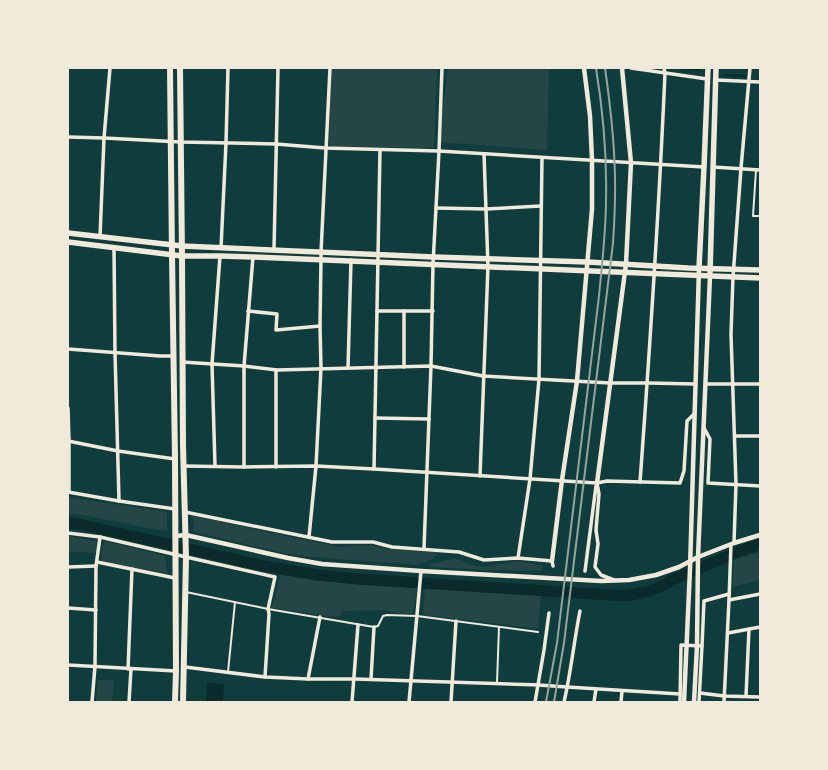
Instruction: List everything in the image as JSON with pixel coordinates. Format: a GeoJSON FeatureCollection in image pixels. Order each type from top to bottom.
{"type":"FeatureCollection","features":[{"type":"Feature","properties":{"kind":"highway"},"geometry":{"type":"LineString","coordinates":[[170,68],[175,459],[175,702]]}},
{"type":"Feature","properties":{"kind":"highway"},"geometry":{"type":"LineString","coordinates":[[180,68],[182,362],[186,535],[184,702]]}},
{"type":"Feature","properties":{"kind":"main road"},"geometry":{"type":"LineString","coordinates":[[699,268],[708,68]]}},
{"type":"Feature","properties":{"kind":"main road"},"geometry":{"type":"LineString","coordinates":[[710,276],[716,68]]}},
{"type":"Feature","properties":{"kind":"main road"},"geometry":{"type":"LineString","coordinates":[[68,234],[182,246],[760,270]]}},
{"type":"Feature","properties":{"kind":"main road"},"geometry":{"type":"LineString","coordinates":[[68,242],[182,256],[351,260],[760,278]]}},
{"type":"Feature","properties":{"kind":"street"},"geometry":{"type":"LineString","coordinates":[[100,237],[104,138],[110,68]]}},
{"type":"Feature","properties":{"kind":"street"},"geometry":{"type":"LineString","coordinates":[[221,248],[228,68]]}},
{"type":"Feature","properties":{"kind":"street"},"geometry":{"type":"LineString","coordinates":[[274,249],[278,68]]}},
{"type":"Feature","properties":{"kind":"street"},"geometry":{"type":"LineString","coordinates":[[309,537],[316,466],[321,368],[321,252],[330,68]]}},
{"type":"Feature","properties":{"kind":"street"},"geometry":{"type":"LineString","coordinates":[[424,548],[442,68]]}},
{"type":"Feature","properties":{"kind":"street"},"geometry":{"type":"LineString","coordinates":[[185,512],[332,542],[373,542],[392,547],[424,548],[459,552],[484,560],[518,558],[552,564],[562,480],[577,381],[592,209],[590,116],[584,68]]}},
{"type":"Feature","properties":{"kind":"street"},"geometry":{"type":"LineString","coordinates":[[585,571],[626,264],[630,163],[622,68]]}},
{"type":"Feature","properties":{"kind":"street"},"geometry":{"type":"LineString","coordinates":[[631,68],[665,71],[707,79]]}},
{"type":"Feature","properties":{"kind":"street"},"geometry":{"type":"LineString","coordinates":[[724,702],[731,551],[736,484],[732,334],[733,277],[750,68]]}},
{"type":"Feature","properties":{"kind":"street"},"geometry":{"type":"LineString","coordinates":[[640,482],[655,273],[665,71]]}},
{"type":"Feature","properties":{"kind":"street"},"geometry":{"type":"LineString","coordinates":[[716,80],[760,82]]}},
{"type":"Feature","properties":{"kind":"street"},"geometry":{"type":"LineString","coordinates":[[68,137],[171,142],[276,144],[325,148],[439,151],[704,167]]}},
{"type":"Feature","properties":{"kind":"street"},"geometry":{"type":"LineString","coordinates":[[374,469],[380,150]]}},
{"type":"Feature","properties":{"kind":"street"},"geometry":{"type":"LineString","coordinates":[[480,476],[488,266],[484,154]]}},
{"type":"Feature","properties":{"kind":"street"},"geometry":{"type":"LineString","coordinates":[[518,558],[530,479],[539,379],[542,158]]}},
{"type":"Feature","properties":{"kind":"street"},"geometry":{"type":"LineString","coordinates":[[713,167],[758,170]]}},
{"type":"Feature","properties":{"kind":"street"},"geometry":{"type":"LineString","coordinates":[[436,208],[486,209],[541,206]]}},
{"type":"Feature","properties":{"kind":"street"},"geometry":{"type":"LineString","coordinates":[[114,248],[119,501]]}},
{"type":"Feature","properties":{"kind":"street"},"geometry":{"type":"LineString","coordinates":[[215,466],[212,364],[220,256]]}},
{"type":"Feature","properties":{"kind":"street"},"geometry":{"type":"LineString","coordinates":[[244,467],[244,366],[253,257]]}},
{"type":"Feature","properties":{"kind":"street"},"geometry":{"type":"LineString","coordinates":[[348,368],[351,260]]}},
{"type":"Feature","properties":{"kind":"street"},"geometry":{"type":"LineString","coordinates":[[684,702],[690,569],[699,268]]}},
{"type":"Feature","properties":{"kind":"street"},"geometry":{"type":"LineString","coordinates":[[694,702],[697,646],[698,556],[710,276]]}},
{"type":"Feature","properties":{"kind":"street"},"geometry":{"type":"LineString","coordinates":[[248,311],[277,314],[276,330],[320,326]]}},
{"type":"Feature","properties":{"kind":"street"},"geometry":{"type":"LineString","coordinates":[[377,311],[432,311]]}},
{"type":"Feature","properties":{"kind":"street"},"geometry":{"type":"LineString","coordinates":[[404,311],[404,367]]}},
{"type":"Feature","properties":{"kind":"street"},"geometry":{"type":"LineString","coordinates":[[68,349],[174,356]]}},
{"type":"Feature","properties":{"kind":"street"},"geometry":{"type":"LineString","coordinates":[[182,362],[244,366],[276,370],[431,366],[483,376],[610,383],[648,382],[695,384]]}},
{"type":"Feature","properties":{"kind":"street"},"geometry":{"type":"LineString","coordinates":[[276,370],[276,467]]}},
{"type":"Feature","properties":{"kind":"street"},"geometry":{"type":"LineString","coordinates":[[706,384],[760,384]]}},
{"type":"Feature","properties":{"kind":"street"},"geometry":{"type":"LineString","coordinates":[[68,408],[69,492],[175,509]]}},
{"type":"Feature","properties":{"kind":"street"},"geometry":{"type":"LineString","coordinates":[[184,466],[316,466],[597,483],[680,483],[684,471],[687,421],[694,414]]}},
{"type":"Feature","properties":{"kind":"street"},"geometry":{"type":"LineString","coordinates":[[375,418],[429,419]]}},
{"type":"Feature","properties":{"kind":"street"},"geometry":{"type":"LineString","coordinates":[[704,427],[710,439],[708,483],[760,486]]}},
{"type":"Feature","properties":{"kind":"street"},"geometry":{"type":"LineString","coordinates":[[735,436],[760,436]]}},
{"type":"Feature","properties":{"kind":"street"},"geometry":{"type":"LineString","coordinates":[[69,441],[118,451],[175,459]]}},
{"type":"Feature","properties":{"kind":"street"},"geometry":{"type":"LineString","coordinates":[[597,483],[599,494],[596,530],[598,544],[595,567],[601,575],[614,580]]}},
{"type":"Feature","properties":{"kind":"street"},"geometry":{"type":"LineString","coordinates":[[68,533],[100,537],[175,552],[275,577],[268,609],[269,614],[265,677]]}},
{"type":"Feature","properties":{"kind":"street"},"geometry":{"type":"LineString","coordinates":[[175,539],[186,535],[322,564],[601,581],[629,580],[656,575],[679,567],[698,556],[732,543],[760,535]]}},
{"type":"Feature","properties":{"kind":"street"},"geometry":{"type":"LineString","coordinates":[[92,702],[95,666],[96,564],[100,537]]}},
{"type":"Feature","properties":{"kind":"street"},"geometry":{"type":"LineString","coordinates":[[68,567],[96,564],[132,569],[175,578]]}},
{"type":"Feature","properties":{"kind":"street"},"geometry":{"type":"LineString","coordinates":[[129,702],[132,569]]}},
{"type":"Feature","properties":{"kind":"street"},"geometry":{"type":"LineString","coordinates":[[409,702],[421,571]]}},
{"type":"Feature","properties":{"kind":"street"},"geometry":{"type":"LineString","coordinates":[[699,702],[704,601],[729,594]]}},
{"type":"Feature","properties":{"kind":"street"},"geometry":{"type":"LineString","coordinates":[[729,600],[760,594]]}},
{"type":"Feature","properties":{"kind":"street"},"geometry":{"type":"LineString","coordinates":[[68,608],[96,610]]}},
{"type":"Feature","properties":{"kind":"street"},"geometry":{"type":"LineString","coordinates":[[564,702],[568,687],[575,632],[580,611]]}},
{"type":"Feature","properties":{"kind":"street"},"geometry":{"type":"LineString","coordinates":[[535,702],[539,685],[549,613]]}},
{"type":"Feature","properties":{"kind":"street"},"geometry":{"type":"LineString","coordinates":[[308,679],[320,617]]}},
{"type":"Feature","properties":{"kind":"street"},"geometry":{"type":"LineString","coordinates":[[451,702],[456,621]]}},
{"type":"Feature","properties":{"kind":"street"},"geometry":{"type":"LineString","coordinates":[[352,702],[358,625]]}},
{"type":"Feature","properties":{"kind":"street"},"geometry":{"type":"LineString","coordinates":[[371,679],[374,627]]}},
{"type":"Feature","properties":{"kind":"street"},"geometry":{"type":"LineString","coordinates":[[728,633],[760,627]]}},
{"type":"Feature","properties":{"kind":"street"},"geometry":{"type":"LineString","coordinates":[[746,696],[749,629]]}},
{"type":"Feature","properties":{"kind":"street"},"geometry":{"type":"LineString","coordinates":[[680,702],[681,645],[702,646]]}},
{"type":"Feature","properties":{"kind":"street"},"geometry":{"type":"LineString","coordinates":[[68,665],[176,671]]}},
{"type":"Feature","properties":{"kind":"street"},"geometry":{"type":"LineString","coordinates":[[185,667],[265,677],[498,683],[680,694]]}},
{"type":"Feature","properties":{"kind":"street"},"geometry":{"type":"LineString","coordinates":[[594,702],[596,689]]}},
{"type":"Feature","properties":{"kind":"street"},"geometry":{"type":"LineString","coordinates":[[621,702],[622,690]]}},
{"type":"Feature","properties":{"kind":"street"},"geometry":{"type":"LineString","coordinates":[[700,693],[724,696],[760,697]]}},
{"type":"Feature","properties":{"kind":"lane"},"geometry":{"type":"LineString","coordinates":[[758,170],[753,216],[760,216]]}},
{"type":"Feature","properties":{"kind":"lane"},"geometry":{"type":"LineString","coordinates":[[185,591],[268,609],[374,627],[378,626],[383,616],[387,615],[417,616],[538,632]]}},
{"type":"Feature","properties":{"kind":"lane"},"geometry":{"type":"LineString","coordinates":[[228,673],[235,602]]}},
{"type":"Feature","properties":{"kind":"lane"},"geometry":{"type":"LineString","coordinates":[[498,683],[499,627]]}},
{"type":"Feature","properties":{"kind":"shaded area"},"geometry":{"type":"Polygon","coordinates":[[[331,68],[437,68],[434,147],[329,146],[331,68]]]}},
{"type":"Feature","properties":{"kind":"shaded area"},"geometry":{"type":"Polygon","coordinates":[[[448,68],[549,68],[547,150],[438,142],[448,68]]]}},
{"type":"Feature","properties":{"kind":"shaded area"},"geometry":{"type":"Polygon","coordinates":[[[68,497],[167,512],[167,531],[68,513],[68,497]]]}},
{"type":"Feature","properties":{"kind":"shaded area"},"geometry":{"type":"Polygon","coordinates":[[[193,516],[339,547],[371,545],[387,549],[435,552],[437,554],[430,560],[416,565],[313,557],[284,553],[194,532],[193,516]]]}},
{"type":"Feature","properties":{"kind":"shaded area"},"geometry":{"type":"Polygon","coordinates":[[[68,536],[97,541],[95,553],[68,552],[68,536]]]}},
{"type":"Feature","properties":{"kind":"shaded area"},"geometry":{"type":"Polygon","coordinates":[[[105,541],[165,556],[167,573],[104,563],[101,558],[105,541]]]}},
{"type":"Feature","properties":{"kind":"shaded area"},"geometry":{"type":"Polygon","coordinates":[[[760,552],[760,580],[733,587],[734,560],[760,552]]]}},
{"type":"Feature","properties":{"kind":"shaded area"},"geometry":{"type":"Polygon","coordinates":[[[455,558],[471,565],[485,567],[517,561],[542,565],[542,571],[430,567],[430,564],[455,558]]]}},
{"type":"Feature","properties":{"kind":"shaded area"},"geometry":{"type":"Polygon","coordinates":[[[280,575],[323,581],[417,588],[413,613],[404,614],[382,610],[342,611],[340,617],[272,608],[280,575]]]}},
{"type":"Feature","properties":{"kind":"shaded area"},"geometry":{"type":"Polygon","coordinates":[[[425,586],[541,595],[538,628],[423,615],[425,586]]]}},
{"type":"Feature","properties":{"kind":"shaded area"},"geometry":{"type":"Polygon","coordinates":[[[98,680],[114,680],[112,702],[96,702],[98,680]]]}},
{"type":"Feature","properties":{"kind":"shaded area"},"geometry":{"type":"Polygon","coordinates":[[[207,683],[224,684],[223,702],[206,702],[207,683]]]}},
{"type":"Feature","properties":{"kind":"waterway"},"geometry":{"type":"LineString","coordinates":[[677,68],[698,70]]}},
{"type":"Feature","properties":{"kind":"waterway"},"geometry":{"type":"LineString","coordinates":[[724,75],[745,76]]}},
{"type":"Feature","properties":{"kind":"waterway"},"geometry":{"type":"LineString","coordinates":[[68,523],[79,524],[264,566],[318,575],[358,579],[626,596],[650,591],[702,567],[760,544]]}},
{"type":"Feature","properties":{"kind":"railway"},"geometry":{"type":"LineString","coordinates":[[546,702],[557,643],[604,248],[606,166],[603,117],[596,68]]}},
{"type":"Feature","properties":{"kind":"railway"},"geometry":{"type":"LineString","coordinates":[[554,702],[564,643],[613,243],[615,164],[605,68]]}}]}
